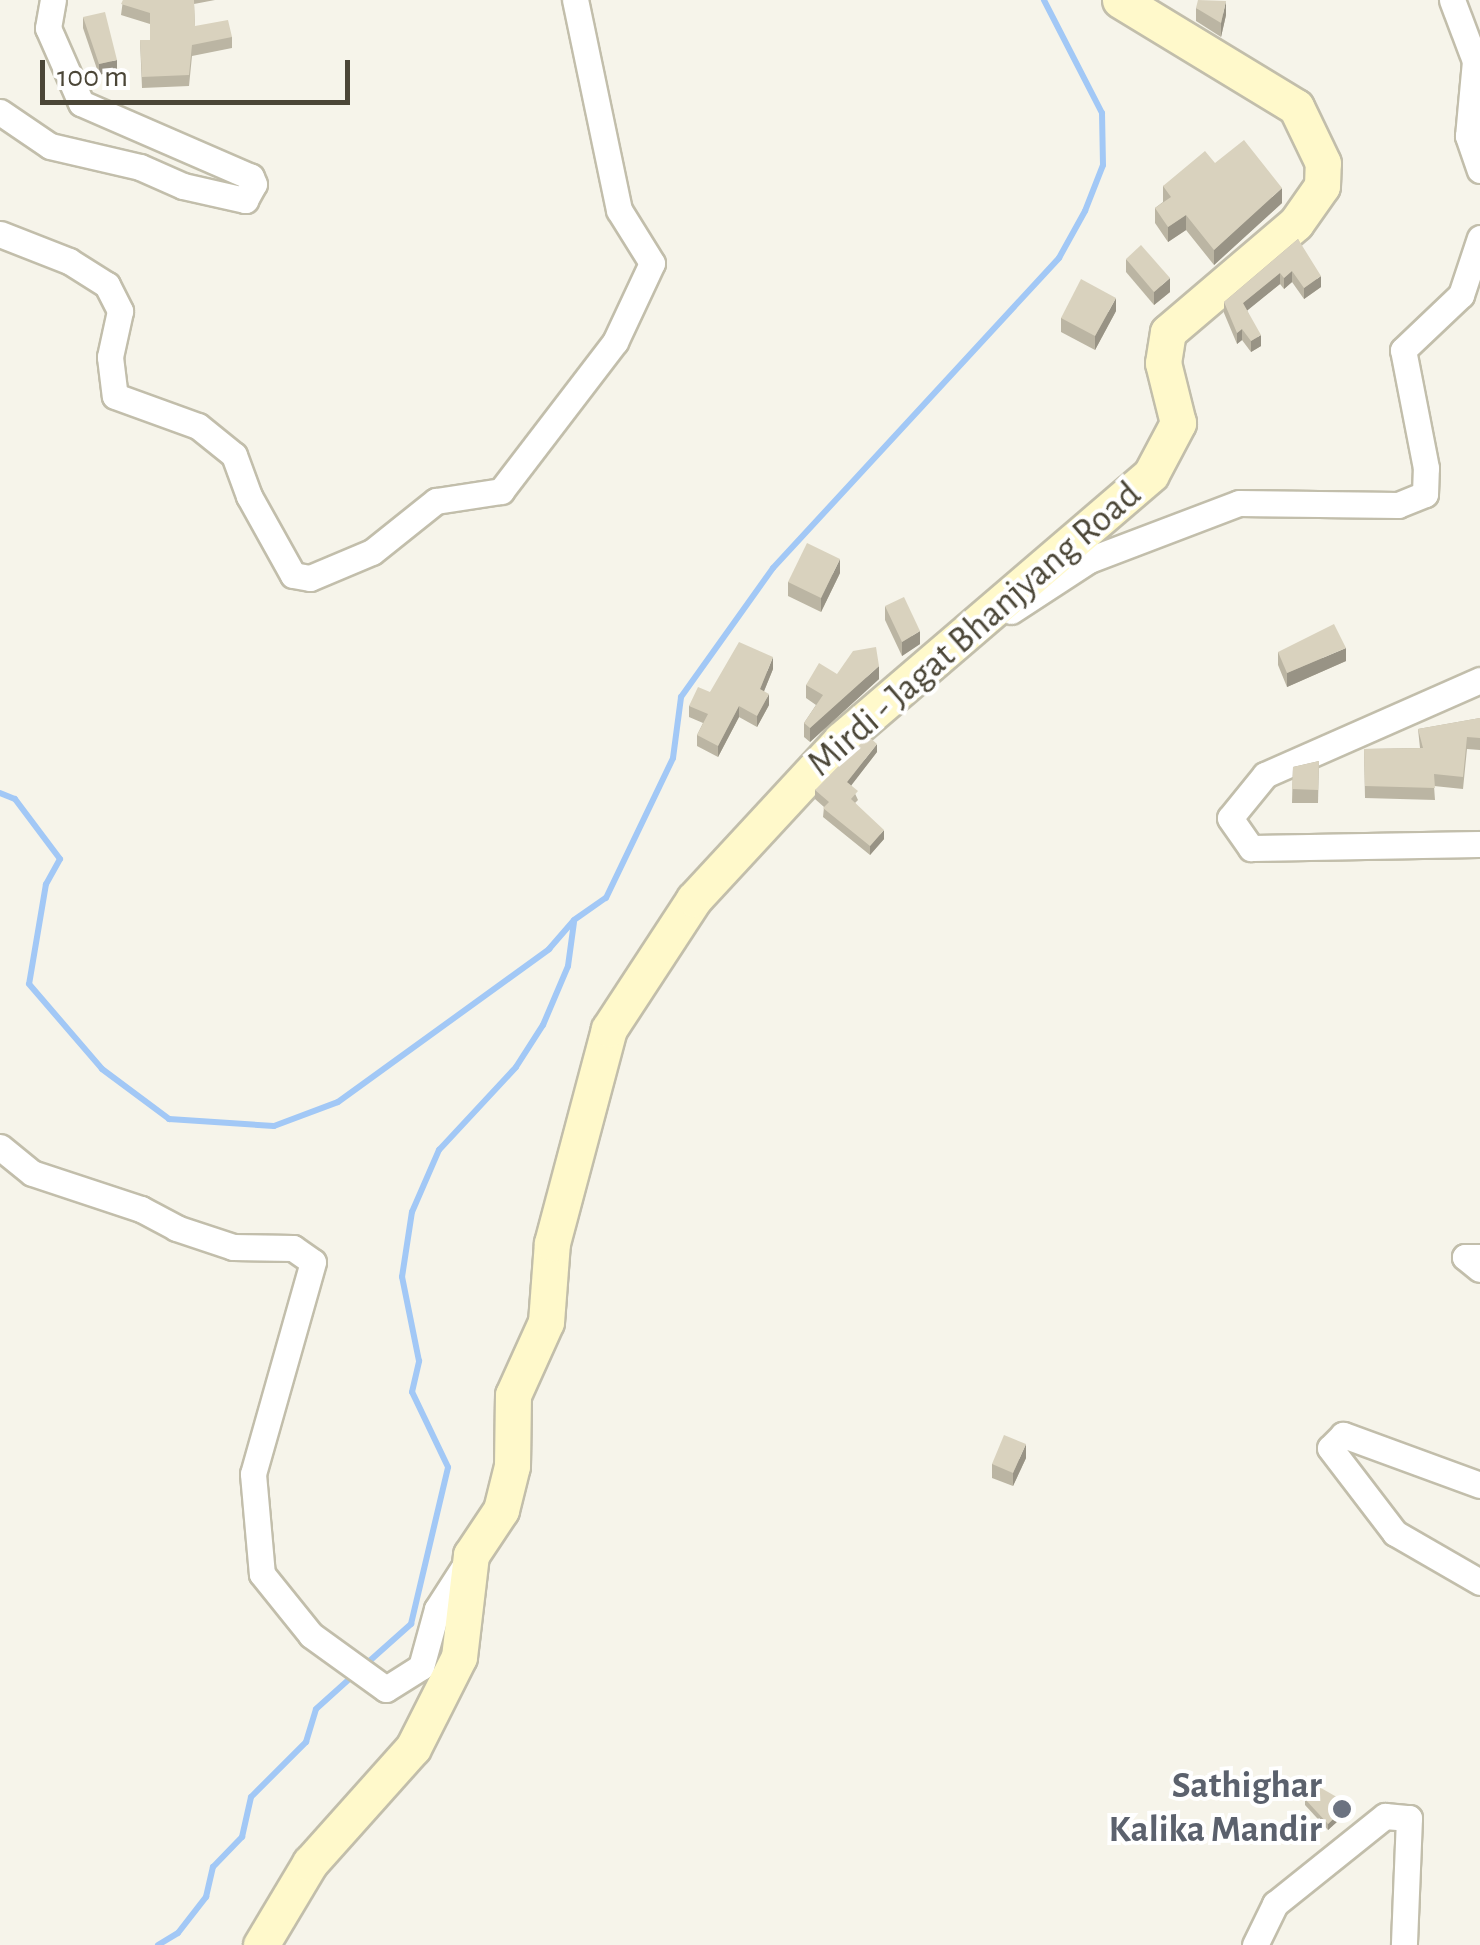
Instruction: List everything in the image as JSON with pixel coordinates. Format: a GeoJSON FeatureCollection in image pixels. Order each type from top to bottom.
{"type":"FeatureCollection","features":[{"type":"Feature","properties":{"kind":"street"},"geometry":{"type":"LineString","coordinates":[[0,112],[50,146],[140,167],[183,186],[244,200],[254,184],[251,176],[81,104],[48,28],[53,0]]}},
{"type":"Feature","properties":{"kind":"street"},"geometry":{"type":"LineString","coordinates":[[0,234],[69,261],[106,285],[120,312],[110,357],[115,396],[198,426],[234,455],[248,496],[293,575],[310,578],[372,552],[436,501],[502,491],[547,439],[630,311],[652,263],[618,210],[575,0]]}},
{"type":"Feature","properties":{"kind":"street","name":"Mirdi - Jagat Bhanjyang Road"},"geometry":{"type":"LineString","coordinates":[[261,1945],[310,1863],[413,1748],[459,1657],[472,1556],[501,1510],[512,1466],[513,1395],[546,1322],[552,1243],[608,1029],[694,900],[841,740],[1151,474],[1171,446],[1178,423],[1163,363],[1168,332],[1296,224],[1322,186],[1324,163],[1296,107],[1120,0]]}},
{"type":"Feature","properties":{"kind":"street"},"geometry":{"type":"LineString","coordinates":[[1452,0],[1476,61],[1468,136],[1480,170]]}},
{"type":"Feature","properties":{"kind":"street"},"geometry":{"type":"LineString","coordinates":[[1468,136],[1480,112]]}},
{"type":"Feature","properties":{"kind":"street"},"geometry":{"type":"LineString","coordinates":[[932,663],[1090,560],[1239,503],[1398,505],[1425,494],[1426,468],[1403,350],[1461,295],[1480,238]]}},
{"type":"Feature","properties":{"kind":"street"},"geometry":{"type":"LineString","coordinates":[[1480,680],[1265,776],[1230,818],[1251,848],[1480,844]]}},
{"type":"Feature","properties":{"kind":"street"},"geometry":{"type":"LineString","coordinates":[[0,1147],[32,1173],[142,1209],[176,1228],[233,1247],[293,1248],[314,1262],[253,1474],[262,1574],[311,1634],[339,1650],[386,1688],[421,1667],[438,1609],[472,1556]]}},
{"type":"Feature","properties":{"kind":"street"},"geometry":{"type":"LineString","coordinates":[[1480,1257],[1464,1257],[1480,1270]]}},
{"type":"Feature","properties":{"kind":"street"},"geometry":{"type":"LineString","coordinates":[[1480,1485],[1343,1435],[1330,1448],[1394,1533],[1480,1582]]}},
{"type":"Feature","properties":{"kind":"street"},"geometry":{"type":"LineString","coordinates":[[1255,1945],[1274,1904],[1385,1816],[1409,1818],[1404,1945]]}},
{"type":"Feature","properties":{"kind":"building"},"geometry":{"type":"Polygon","coordinates":[[[123,0],[194,0],[195,26],[228,20],[232,37],[192,45],[189,75],[142,77],[140,40],[150,40],[150,13],[121,4],[123,0]]]}},
{"type":"Feature","properties":{"kind":"building"},"geometry":{"type":"Polygon","coordinates":[[[1198,0],[1226,1],[1221,23],[1196,8],[1198,0]]]}},
{"type":"Feature","properties":{"kind":"building"},"geometry":{"type":"Polygon","coordinates":[[[105,12],[117,60],[99,64],[83,17],[105,12]]]}},
{"type":"Feature","properties":{"kind":"building"},"geometry":{"type":"Polygon","coordinates":[[[1244,140],[1282,188],[1214,250],[1186,215],[1168,227],[1155,208],[1171,197],[1163,186],[1205,151],[1215,163],[1244,140]]]}},
{"type":"Feature","properties":{"kind":"building"},"geometry":{"type":"Polygon","coordinates":[[[1298,239],[1321,276],[1304,288],[1292,271],[1284,278],[1280,273],[1243,303],[1261,335],[1251,341],[1242,329],[1237,333],[1224,302],[1298,239]]]}},
{"type":"Feature","properties":{"kind":"building"},"geometry":{"type":"Polygon","coordinates":[[[1141,245],[1170,278],[1154,292],[1126,259],[1141,245]]]}},
{"type":"Feature","properties":{"kind":"building"},"geometry":{"type":"Polygon","coordinates":[[[1081,279],[1116,298],[1095,336],[1061,318],[1081,279]]]}},
{"type":"Feature","properties":{"kind":"building"},"geometry":{"type":"Polygon","coordinates":[[[807,543],[840,559],[821,598],[788,582],[807,543]]]}},
{"type":"Feature","properties":{"kind":"building"},"geometry":{"type":"Polygon","coordinates":[[[904,597],[920,631],[902,642],[885,606],[904,597]]]}},
{"type":"Feature","properties":{"kind":"building"},"geometry":{"type":"Polygon","coordinates":[[[1334,624],[1346,648],[1287,673],[1278,652],[1334,624]]]}},
{"type":"Feature","properties":{"kind":"building"},"geometry":{"type":"Polygon","coordinates":[[[739,642],[773,657],[760,689],[769,694],[757,716],[739,706],[718,746],[697,735],[708,714],[689,706],[698,687],[710,692],[739,642]]]}},
{"type":"Feature","properties":{"kind":"building"},"geometry":{"type":"Polygon","coordinates":[[[876,647],[879,666],[810,728],[804,723],[823,695],[806,685],[819,663],[837,674],[853,651],[876,647]]]}},
{"type":"Feature","properties":{"kind":"building"},"geometry":{"type":"Polygon","coordinates":[[[1480,718],[1480,738],[1467,737],[1463,777],[1434,774],[1435,788],[1365,786],[1364,749],[1423,748],[1418,729],[1480,718]]]}},
{"type":"Feature","properties":{"kind":"building"},"geometry":{"type":"Polygon","coordinates":[[[868,736],[877,744],[847,782],[858,791],[851,799],[884,830],[870,846],[823,808],[829,802],[815,790],[868,736]]]}},
{"type":"Feature","properties":{"kind":"building"},"geometry":{"type":"Polygon","coordinates":[[[1319,761],[1318,790],[1292,789],[1293,767],[1319,761]]]}},
{"type":"Feature","properties":{"kind":"building"},"geometry":{"type":"Polygon","coordinates":[[[1004,1435],[1026,1444],[1013,1473],[992,1464],[1004,1435]]]}},
{"type":"Feature","properties":{"kind":"building"},"geometry":{"type":"Polygon","coordinates":[[[1314,1784],[1349,1804],[1328,1824],[1305,1799],[1314,1784]]]}},
{"type":"Feature","properties":{"kind":"waterway"},"geometry":{"type":"LineString","coordinates":[[0,793],[15,799],[60,859],[46,884],[29,984],[102,1069],[169,1119],[274,1126],[338,1102],[549,949],[574,920],[606,898],[673,758],[681,697],[773,568],[1059,258],[1085,211],[1103,165],[1102,113],[1044,0]]}},
{"type":"Feature","properties":{"kind":"waterway"},"geometry":{"type":"LineString","coordinates":[[365,1665],[411,1624],[448,1467],[412,1392],[419,1361],[402,1277],[412,1212],[439,1150],[516,1067],[543,1025],[568,966],[574,922]]}},
{"type":"Feature","properties":{"kind":"waterway"},"geometry":{"type":"LineString","coordinates":[[158,1945],[178,1933],[206,1897],[213,1867],[242,1837],[251,1797],[306,1742],[316,1709],[356,1673]]}},
{"type":"Feature","properties":{"kind":"place","name":"Sathighar Kalika Mandir"},"geometry":{"type":"Point","coordinates":[1342,1809]}}]}
